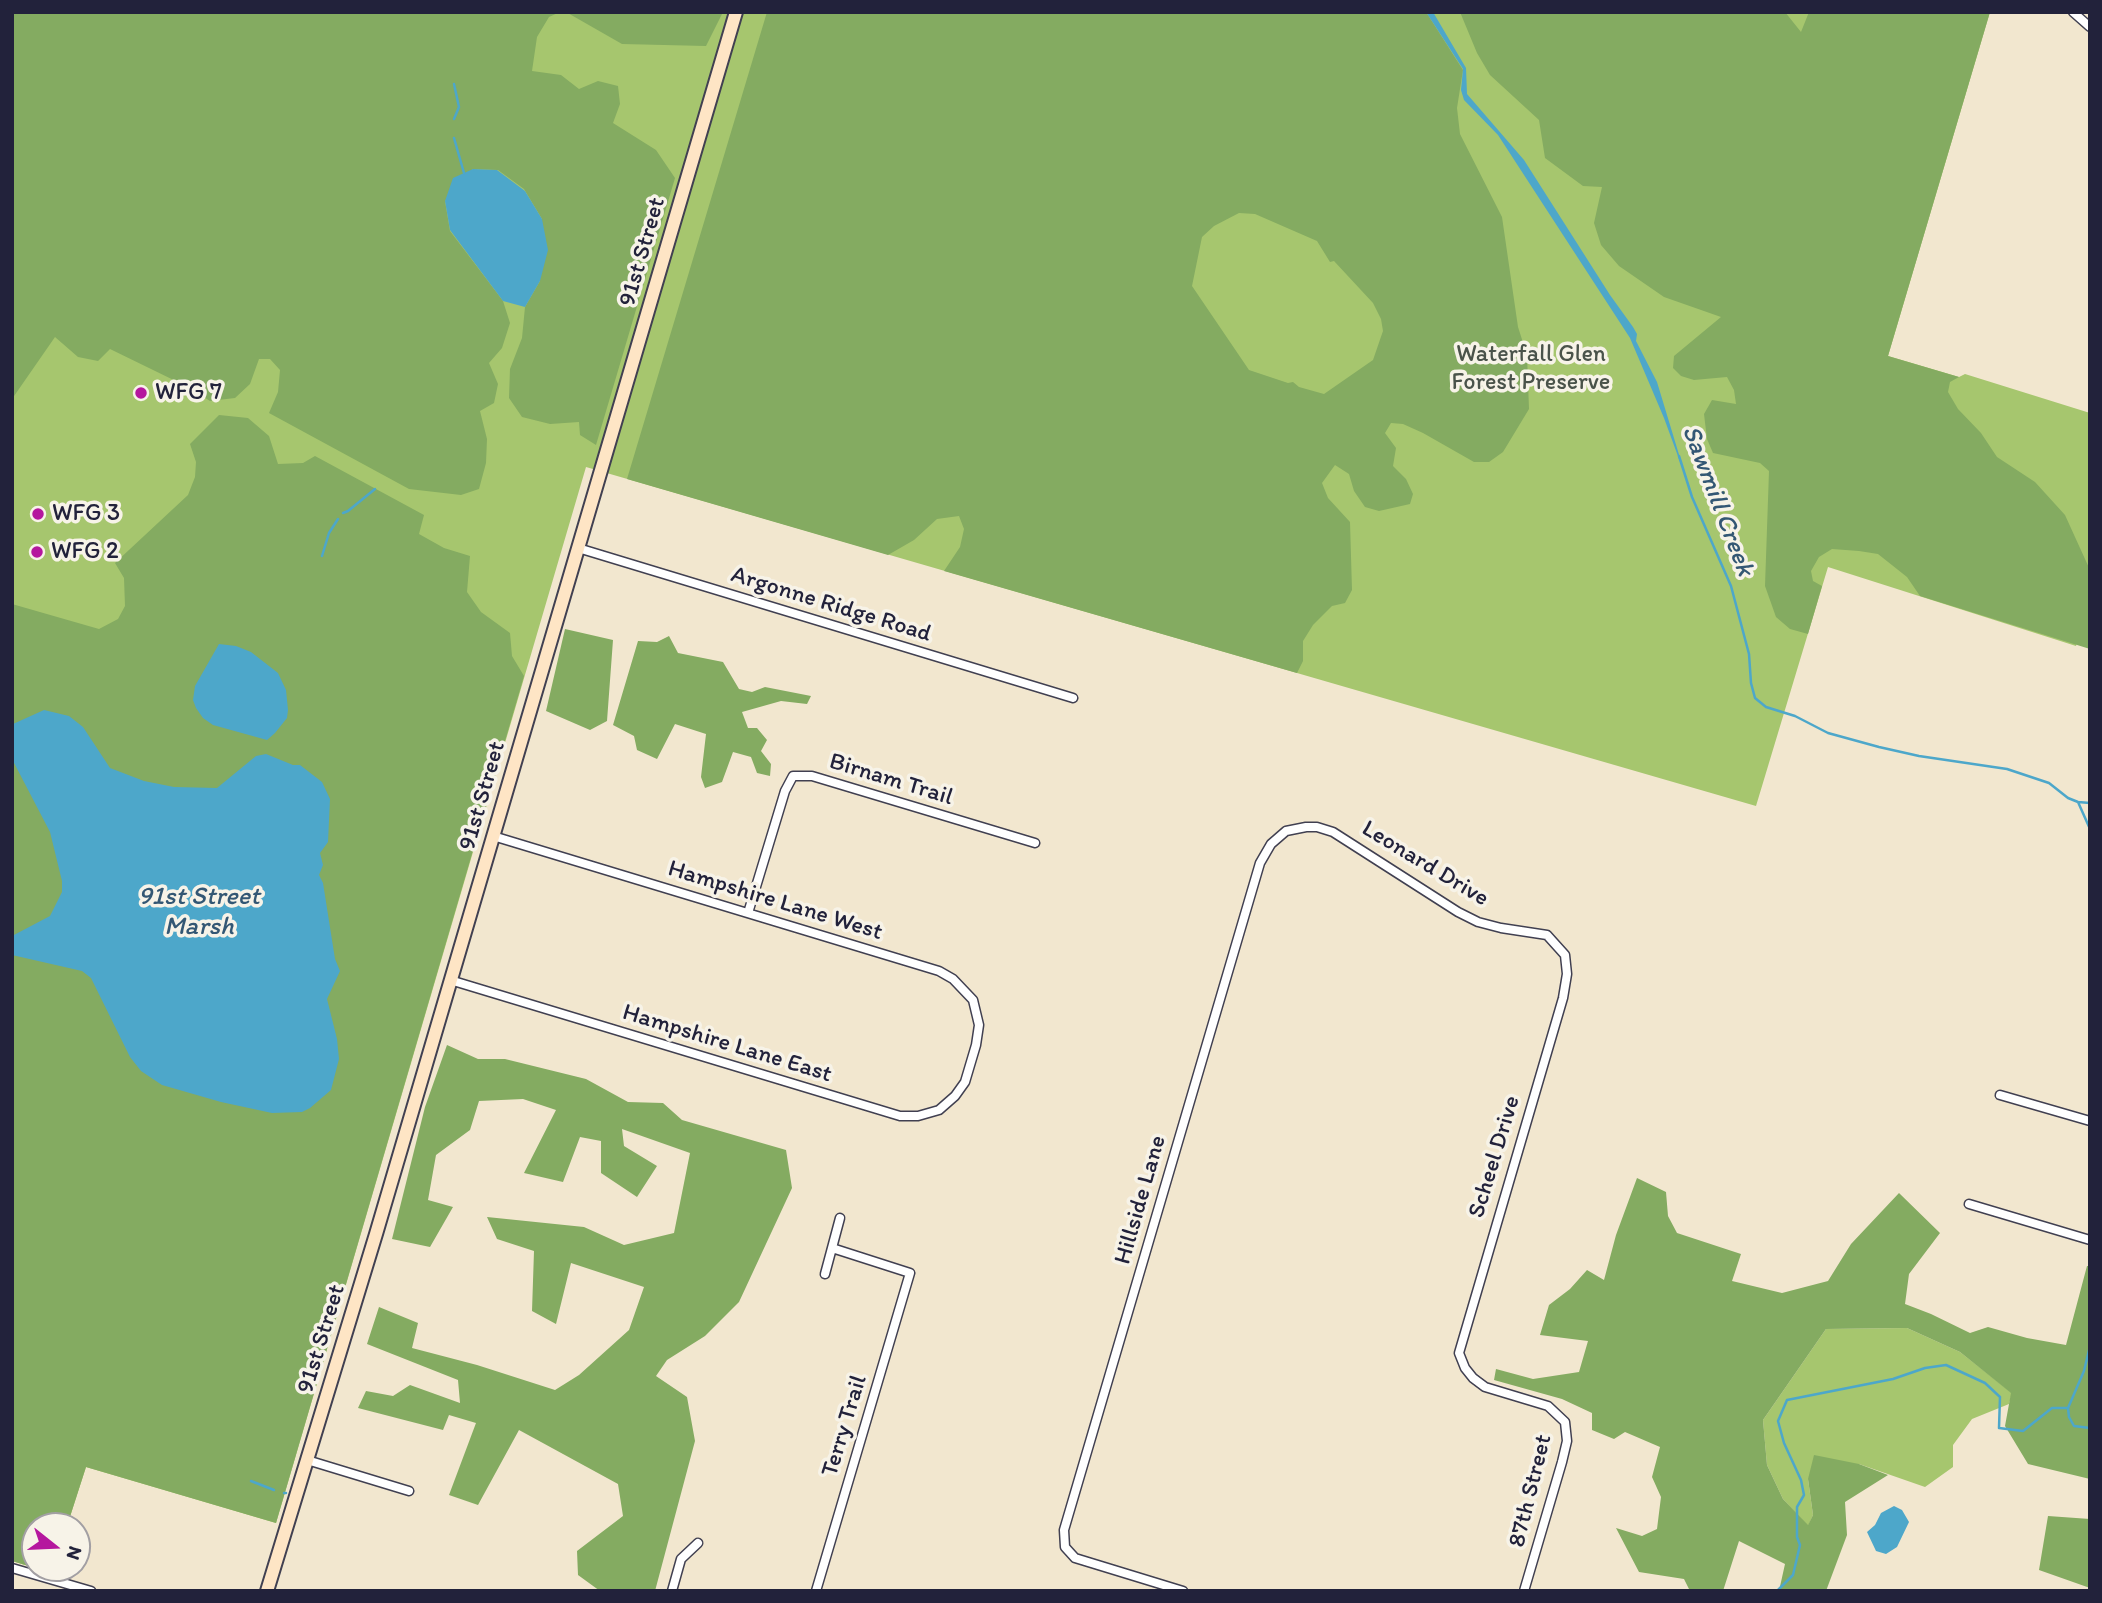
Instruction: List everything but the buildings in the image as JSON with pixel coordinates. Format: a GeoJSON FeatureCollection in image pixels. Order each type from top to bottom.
{"type":"FeatureCollection","features":[{"type":"Feature","properties":{"kind":"main road","name":"91st Street"},"geometry":{"type":"LineString","coordinates":[[267,1591],[736,12]]}},
{"type":"Feature","properties":{"kind":"street"},"geometry":{"type":"LineString","coordinates":[[2073,12],[2090,27]]}},
{"type":"Feature","properties":{"kind":"street","name":"Argonne Ridge Road"},"geometry":{"type":"LineString","coordinates":[[578,548],[1073,698]]}},
{"type":"Feature","properties":{"kind":"street","name":"Birnam Trail"},"geometry":{"type":"LineString","coordinates":[[748,913],[785,792],[793,776],[812,776],[1035,843]]}},
{"type":"Feature","properties":{"kind":"street","name":"Leonard Drive"},"geometry":{"type":"LineString","coordinates":[[1266,851],[1286,831],[1306,827],[1325,829],[1389,866],[1458,912],[1478,922],[1501,928],[1542,933],[1565,955]]}},
{"type":"Feature","properties":{"kind":"street","name":"Hampshire Lane West"},"geometry":{"type":"LineString","coordinates":[[493,836],[939,971],[953,979],[973,1000],[979,1032],[971,1064]]}},
{"type":"Feature","properties":{"kind":"street","name":"Hillside Lane"},"geometry":{"type":"LineString","coordinates":[[1183,1591],[1075,1558],[1065,1547],[1064,1530],[1260,863],[1266,851]]}},
{"type":"Feature","properties":{"kind":"street","name":"Scheel Drive"},"geometry":{"type":"LineString","coordinates":[[1548,1406],[1485,1387],[1465,1368],[1459,1353],[1563,998],[1567,974],[1565,955]]}},
{"type":"Feature","properties":{"kind":"street","name":"Hampshire Lane East"},"geometry":{"type":"LineString","coordinates":[[450,980],[900,1116],[918,1116],[939,1111],[961,1089],[971,1064]]}},
{"type":"Feature","properties":{"kind":"street"},"geometry":{"type":"LineString","coordinates":[[2000,1095],[2090,1121]]}},
{"type":"Feature","properties":{"kind":"street"},"geometry":{"type":"LineString","coordinates":[[1969,1204],[2090,1240]]}},
{"type":"Feature","properties":{"kind":"street"},"geometry":{"type":"LineString","coordinates":[[825,1274],[840,1217]]}},
{"type":"Feature","properties":{"kind":"street","name":"Terry Trail"},"geometry":{"type":"LineString","coordinates":[[816,1591],[910,1273],[832,1248]]}},
{"type":"Feature","properties":{"kind":"street","name":"87th Street"},"geometry":{"type":"LineString","coordinates":[[1524,1591],[1567,1441],[1565,1422],[1548,1406]]}},
{"type":"Feature","properties":{"kind":"street"},"geometry":{"type":"LineString","coordinates":[[307,1460],[409,1491]]}},
{"type":"Feature","properties":{"kind":"street"},"geometry":{"type":"LineString","coordinates":[[672,1591],[681,1559],[698,1543]]}},
{"type":"Feature","properties":{"kind":"street"},"geometry":{"type":"LineString","coordinates":[[12,1568],[90,1591]]}},
{"type":"Feature","properties":{"kind":"green space","name":"Waterfall Glen Forest Preserve"},"geometry":{"type":"Polygon","coordinates":[[[12,12],[1990,12],[1888,356],[1959,377],[1965,374],[2090,413],[2090,600],[2076,646],[1828,567],[1756,806],[586,467],[276,1523],[86,1467],[72,1512],[21,1512],[21,1564],[12,1561],[12,12]]]}},
{"type":"Feature","properties":{"kind":"green space"},"geometry":{"type":"Polygon","coordinates":[[[12,12],[560,12],[549,17],[537,37],[532,71],[561,75],[579,89],[598,81],[618,86],[620,104],[613,123],[656,150],[675,178],[596,445],[580,435],[579,422],[550,424],[522,417],[509,398],[510,369],[522,338],[525,307],[540,281],[542,219],[524,189],[498,170],[473,169],[445,201],[450,231],[503,301],[510,323],[502,348],[489,363],[498,384],[494,403],[480,411],[487,439],[486,463],[479,489],[461,495],[409,489],[269,413],[278,392],[280,370],[270,359],[259,359],[250,384],[235,398],[210,401],[190,388],[110,349],[98,361],[78,357],[55,337],[12,399],[12,12]]]}},
{"type":"Feature","properties":{"kind":"green space"},"geometry":{"type":"Polygon","coordinates":[[[566,12],[723,12],[706,46],[622,44],[566,12]]]}},
{"type":"Feature","properties":{"kind":"green space"},"geometry":{"type":"Polygon","coordinates":[[[767,12],[1426,12],[1463,70],[1457,108],[1460,134],[1502,217],[1518,327],[1527,355],[1529,409],[1503,452],[1489,462],[1474,462],[1423,433],[1403,424],[1391,423],[1385,433],[1396,448],[1393,466],[1406,479],[1413,494],[1410,504],[1379,511],[1365,507],[1354,491],[1349,474],[1335,465],[1322,483],[1328,498],[1350,522],[1352,590],[1345,603],[1332,606],[1313,625],[1303,641],[1303,661],[1297,673],[944,571],[960,547],[964,529],[959,516],[937,519],[914,540],[888,555],[627,479],[767,12]],[[1239,213],[1214,226],[1202,237],[1192,286],[1249,370],[1324,394],[1373,360],[1383,331],[1381,319],[1373,303],[1334,261],[1330,262],[1317,241],[1255,214],[1239,213]]]}},
{"type":"Feature","properties":{"kind":"green space"},"geometry":{"type":"Polygon","coordinates":[[[1460,12],[1785,12],[1801,32],[1809,12],[1990,12],[1888,356],[1959,377],[1950,382],[1948,392],[1958,409],[1981,433],[1997,457],[2035,482],[2065,515],[2090,570],[2090,649],[1920,596],[1907,577],[1878,554],[1859,551],[1832,549],[1819,557],[1811,571],[1813,581],[1822,586],[1808,634],[1790,629],[1776,617],[1765,586],[1769,471],[1760,463],[1713,453],[1707,439],[1704,414],[1712,400],[1736,404],[1734,390],[1727,377],[1694,380],[1681,376],[1673,368],[1674,356],[1721,317],[1664,297],[1619,266],[1601,245],[1594,223],[1602,187],[1583,186],[1545,158],[1539,120],[1490,75],[1477,53],[1460,12]]]}},
{"type":"Feature","properties":{"kind":"green space"},"geometry":{"type":"Polygon","coordinates":[[[219,415],[248,418],[269,436],[278,464],[303,463],[315,456],[424,515],[419,534],[444,548],[470,556],[467,592],[481,612],[510,633],[512,656],[524,676],[276,1523],[86,1467],[72,1512],[21,1512],[21,1564],[12,1561],[12,604],[99,629],[118,619],[125,606],[124,578],[115,563],[188,495],[195,477],[196,462],[190,444],[219,415]]]}},
{"type":"Feature","properties":{"kind":"green space"},"geometry":{"type":"Polygon","coordinates":[[[565,629],[613,640],[607,721],[590,730],[546,711],[565,629]]]}},
{"type":"Feature","properties":{"kind":"green space"},"geometry":{"type":"Polygon","coordinates":[[[669,636],[678,653],[723,662],[739,689],[752,692],[765,687],[811,696],[807,704],[781,701],[742,712],[748,728],[757,728],[767,740],[761,751],[771,764],[770,776],[757,773],[751,757],[733,752],[722,782],[705,788],[701,777],[706,734],[675,724],[657,759],[637,750],[634,736],[613,725],[638,641],[657,642],[669,636]]]}},
{"type":"Feature","properties":{"kind":"green space"},"geometry":{"type":"Polygon","coordinates":[[[447,1045],[478,1059],[505,1059],[586,1079],[628,1102],[663,1103],[682,1120],[786,1150],[792,1188],[739,1302],[705,1336],[667,1360],[656,1376],[687,1397],[695,1441],[655,1591],[600,1591],[578,1575],[577,1551],[623,1516],[618,1484],[519,1430],[478,1505],[449,1495],[476,1423],[449,1415],[443,1430],[358,1408],[366,1391],[393,1396],[410,1385],[460,1403],[458,1380],[367,1344],[379,1307],[418,1323],[412,1348],[555,1390],[579,1375],[629,1330],[644,1287],[571,1263],[556,1324],[532,1311],[534,1251],[497,1239],[487,1217],[584,1227],[624,1245],[674,1233],[690,1153],[622,1129],[624,1146],[657,1166],[637,1197],[601,1173],[601,1141],[580,1137],[563,1182],[524,1173],[556,1110],[523,1099],[479,1101],[470,1130],[436,1155],[428,1200],[453,1207],[430,1247],[392,1239],[425,1107],[447,1045]]]}},
{"type":"Feature","properties":{"kind":"green space"},"geometry":{"type":"Polygon","coordinates":[[[1637,1178],[1666,1192],[1668,1216],[1677,1233],[1741,1254],[1732,1281],[1782,1293],[1828,1281],[1851,1244],[1899,1193],[1940,1233],[1909,1274],[1905,1304],[1970,1333],[1988,1327],[2066,1345],[2087,1266],[2090,1266],[2090,1479],[2028,1464],[2005,1426],[2011,1393],[1960,1352],[1907,1328],[1826,1329],[1763,1420],[1767,1465],[1783,1499],[1808,1525],[1813,1515],[1808,1479],[1814,1455],[1859,1464],[1888,1475],[1845,1502],[1847,1535],[1826,1591],[1779,1591],[1785,1564],[1739,1541],[1723,1591],[1690,1591],[1684,1579],[1639,1572],[1616,1528],[1642,1536],[1657,1529],[1661,1497],[1652,1477],[1660,1447],[1625,1432],[1614,1439],[1592,1430],[1592,1413],[1562,1399],[1494,1380],[1496,1369],[1533,1379],[1579,1372],[1588,1341],[1540,1335],[1549,1305],[1570,1289],[1587,1270],[1604,1280],[1616,1235],[1637,1178]]]}},
{"type":"Feature","properties":{"kind":"green space"},"geometry":{"type":"Polygon","coordinates":[[[1907,1328],[1960,1352],[2012,1393],[2009,1404],[1972,1419],[1953,1445],[1953,1467],[1925,1487],[1859,1464],[1808,1479],[1813,1515],[1808,1526],[1783,1499],[1767,1465],[1763,1420],[1826,1329],[1907,1328]]]}},
{"type":"Feature","properties":{"kind":"green space"},"geometry":{"type":"Polygon","coordinates":[[[2048,1516],[2090,1519],[2090,1588],[2039,1570],[2048,1516]]]}},
{"type":"Feature","properties":{"kind":"water"},"geometry":{"type":"Polygon","coordinates":[[[1426,12],[1433,12],[1466,68],[1467,94],[1524,160],[1637,334],[1636,341],[1657,382],[1687,481],[1630,338],[1498,135],[1464,100],[1461,90],[1463,69],[1426,12]]]}},
{"type":"Feature","properties":{"kind":"water"},"geometry":{"type":"Polygon","coordinates":[[[473,169],[497,170],[525,191],[542,219],[548,250],[540,281],[525,307],[503,301],[450,230],[445,201],[453,178],[473,169]]]}},
{"type":"Feature","properties":{"kind":"water"},"geometry":{"type":"Polygon","coordinates":[[[219,644],[236,646],[251,652],[278,673],[286,690],[287,718],[267,740],[213,725],[203,718],[196,708],[193,700],[195,686],[219,644]]]}},
{"type":"Feature","properties":{"kind":"water","name":"91st Street Marsh"},"geometry":{"type":"Polygon","coordinates":[[[44,710],[69,716],[83,727],[110,768],[144,781],[174,787],[217,788],[256,756],[266,754],[293,765],[300,765],[322,782],[330,799],[328,842],[320,853],[323,865],[319,875],[323,883],[335,959],[340,971],[327,999],[339,1059],[331,1090],[310,1108],[302,1112],[272,1113],[162,1085],[141,1071],[130,1057],[91,978],[82,971],[12,955],[12,936],[50,916],[62,892],[62,881],[50,832],[12,759],[13,724],[44,710]]]}},
{"type":"Feature","properties":{"kind":"water"},"geometry":{"type":"Polygon","coordinates":[[[1894,1506],[1902,1510],[1909,1522],[1897,1547],[1886,1554],[1876,1551],[1867,1532],[1875,1525],[1881,1513],[1894,1506]]]}},
{"type":"Feature","properties":{"kind":"waterway"},"geometry":{"type":"LineString","coordinates":[[454,84],[459,107],[454,119]]}},
{"type":"Feature","properties":{"kind":"waterway"},"geometry":{"type":"LineString","coordinates":[[454,138],[464,173]]}},
{"type":"Feature","properties":{"kind":"waterway","name":"Sawmill Creek"},"geometry":{"type":"LineString","coordinates":[[1679,456],[1692,497],[1731,586],[1749,654],[1755,698],[1766,707],[1795,716],[1828,733],[1919,756],[2007,769],[2049,783],[2068,798],[2090,803]]}},
{"type":"Feature","properties":{"kind":"waterway"},"geometry":{"type":"LineString","coordinates":[[343,513],[375,489]]}},
{"type":"Feature","properties":{"kind":"waterway"},"geometry":{"type":"LineString","coordinates":[[322,556],[329,533],[338,519]]}},
{"type":"Feature","properties":{"kind":"waterway","name":"Sawmill Creek"},"geometry":{"type":"LineString","coordinates":[[2078,802],[2090,829]]}},
{"type":"Feature","properties":{"kind":"waterway","name":"Sawmill Creek"},"geometry":{"type":"LineString","coordinates":[[2090,1346],[2084,1371],[2068,1408],[2074,1426],[2090,1428]]}},
{"type":"Feature","properties":{"kind":"waterway"},"geometry":{"type":"LineString","coordinates":[[1777,1591],[1793,1575],[1800,1545],[1797,1537],[1797,1507],[1804,1495],[1801,1480],[1784,1443],[1778,1421],[1787,1400],[1893,1379],[1925,1368],[1946,1365],[1985,1383],[2000,1397],[1999,1428],[2023,1431],[2052,1408],[2068,1408]]}},
{"type":"Feature","properties":{"kind":"waterway"},"geometry":{"type":"LineString","coordinates":[[251,1481],[274,1490]]}},
{"type":"Feature","properties":{"kind":"place","name":"WFG 7"},"geometry":{"type":"Point","coordinates":[141,393]}},
{"type":"Feature","properties":{"kind":"place","name":"WFG 3"},"geometry":{"type":"Point","coordinates":[38,514]}},
{"type":"Feature","properties":{"kind":"place","name":"WFG 2"},"geometry":{"type":"Point","coordinates":[37,552]}}]}
